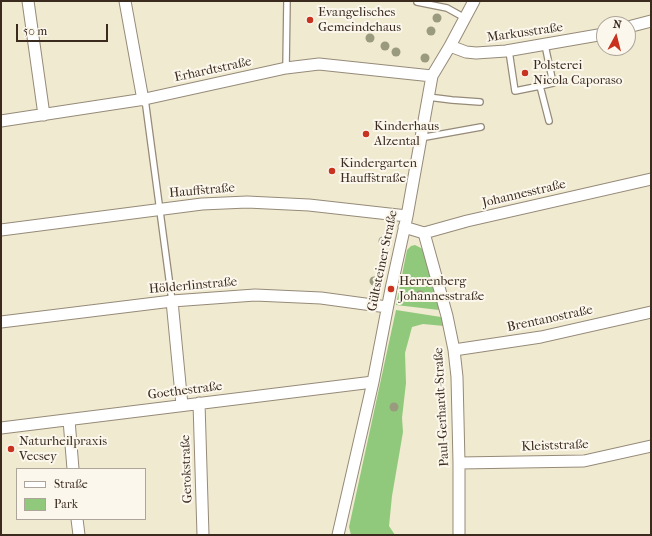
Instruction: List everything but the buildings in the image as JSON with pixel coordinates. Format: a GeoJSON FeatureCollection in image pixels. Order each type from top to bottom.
{"type":"FeatureCollection","features":[{"type":"Feature","properties":{"kind":"street"},"geometry":{"type":"LineString","coordinates":[[28,1],[44,115]]}},
{"type":"Feature","properties":{"kind":"street"},"geometry":{"type":"LineString","coordinates":[[125,1],[144,100]]}},
{"type":"Feature","properties":{"kind":"street","name":"Gültsteiner Straße"},"geometry":{"type":"LineString","coordinates":[[338,535],[373,382],[432,76],[474,1]]}},
{"type":"Feature","properties":{"kind":"street"},"geometry":{"type":"LineString","coordinates":[[636,25],[651,21]]}},
{"type":"Feature","properties":{"kind":"street","name":"Markusstraße"},"geometry":{"type":"LineString","coordinates":[[450,46],[466,52],[476,53],[509,51],[596,35]]}},
{"type":"Feature","properties":{"kind":"street","name":"Erhardtstraße"},"geometry":{"type":"LineString","coordinates":[[1,121],[144,100],[286,68],[319,64],[432,76]]}},
{"type":"Feature","properties":{"kind":"street","name":"Johannesstraße"},"geometry":{"type":"LineString","coordinates":[[424,233],[467,221],[651,179]]}},
{"type":"Feature","properties":{"kind":"street","name":"Hauffstraße"},"geometry":{"type":"LineString","coordinates":[[1,230],[202,204],[247,202],[309,205],[405,222]]}},
{"type":"Feature","properties":{"kind":"street"},"geometry":{"type":"LineString","coordinates":[[405,222],[424,233]]}},
{"type":"Feature","properties":{"kind":"street","name":"Paul-Gerhardt-Straße"},"geometry":{"type":"LineString","coordinates":[[424,233],[447,316],[454,350],[457,378],[459,535]]}},
{"type":"Feature","properties":{"kind":"street","name":"Hölderlinstraße"},"geometry":{"type":"LineString","coordinates":[[1,322],[172,301],[255,296],[321,298],[387,307]]}},
{"type":"Feature","properties":{"kind":"street"},"geometry":{"type":"LineString","coordinates":[[172,301],[182,405]]}},
{"type":"Feature","properties":{"kind":"street","name":"Brentanostraße"},"geometry":{"type":"LineString","coordinates":[[454,350],[541,337],[651,312]]}},
{"type":"Feature","properties":{"kind":"street","name":"Goethestraße"},"geometry":{"type":"LineString","coordinates":[[1,428],[373,382]]}},
{"type":"Feature","properties":{"kind":"street","name":"Gerokstraße"},"geometry":{"type":"LineString","coordinates":[[199,403],[202,535]]}},
{"type":"Feature","properties":{"kind":"street"},"geometry":{"type":"LineString","coordinates":[[69,420],[73,468]]}},
{"type":"Feature","properties":{"kind":"street","name":"Kleiststraße"},"geometry":{"type":"LineString","coordinates":[[459,462],[584,461],[651,446]]}},
{"type":"Feature","properties":{"kind":"street"},"geometry":{"type":"LineString","coordinates":[[77,520],[79,535]]}},
{"type":"Feature","properties":{"kind":"lane"},"geometry":{"type":"LineString","coordinates":[[286,68],[287,1]]}},
{"type":"Feature","properties":{"kind":"lane"},"geometry":{"type":"LineString","coordinates":[[417,2],[447,8],[465,18]]}},
{"type":"Feature","properties":{"kind":"lane"},"geometry":{"type":"LineString","coordinates":[[509,51],[515,91],[553,83],[544,45]]}},
{"type":"Feature","properties":{"kind":"lane"},"geometry":{"type":"LineString","coordinates":[[540,86],[549,121]]}},
{"type":"Feature","properties":{"kind":"lane"},"geometry":{"type":"LineString","coordinates":[[428,97],[480,102]]}},
{"type":"Feature","properties":{"kind":"lane"},"geometry":{"type":"LineString","coordinates":[[144,100],[172,301]]}},
{"type":"Feature","properties":{"kind":"lane"},"geometry":{"type":"LineString","coordinates":[[420,138],[481,127]]}},
{"type":"Feature","properties":{"kind":"green space"},"geometry":{"type":"Polygon","coordinates":[[[415,245],[425,252],[439,310],[396,305],[407,250],[411,246],[415,245]]]}},
{"type":"Feature","properties":{"kind":"green space"},"geometry":{"type":"Polygon","coordinates":[[[396,310],[441,317],[444,326],[423,324],[412,327],[405,353],[406,383],[402,418],[403,432],[392,496],[389,526],[395,535],[351,535],[349,527],[396,310]]]}},
{"type":"Feature","properties":{"kind":"place","name":"Evangelisches Gemeindehaus"},"geometry":{"type":"Point","coordinates":[310,20]}},
{"type":"Feature","properties":{"kind":"place","name":"Polsterei Nicola Caporaso"},"geometry":{"type":"Point","coordinates":[525,73]}},
{"type":"Feature","properties":{"kind":"place","name":"Kinderhaus Alzental"},"geometry":{"type":"Point","coordinates":[366,134]}},
{"type":"Feature","properties":{"kind":"place","name":"Kindergarten Hauffstraße"},"geometry":{"type":"Point","coordinates":[332,171]}},
{"type":"Feature","properties":{"kind":"place","name":"Herrenberg Johannesstraße"},"geometry":{"type":"Point","coordinates":[391,289]}},
{"type":"Feature","properties":{"kind":"place","name":"Naturheilpraxis Vecsey"},"geometry":{"type":"Point","coordinates":[11,449]}}]}
